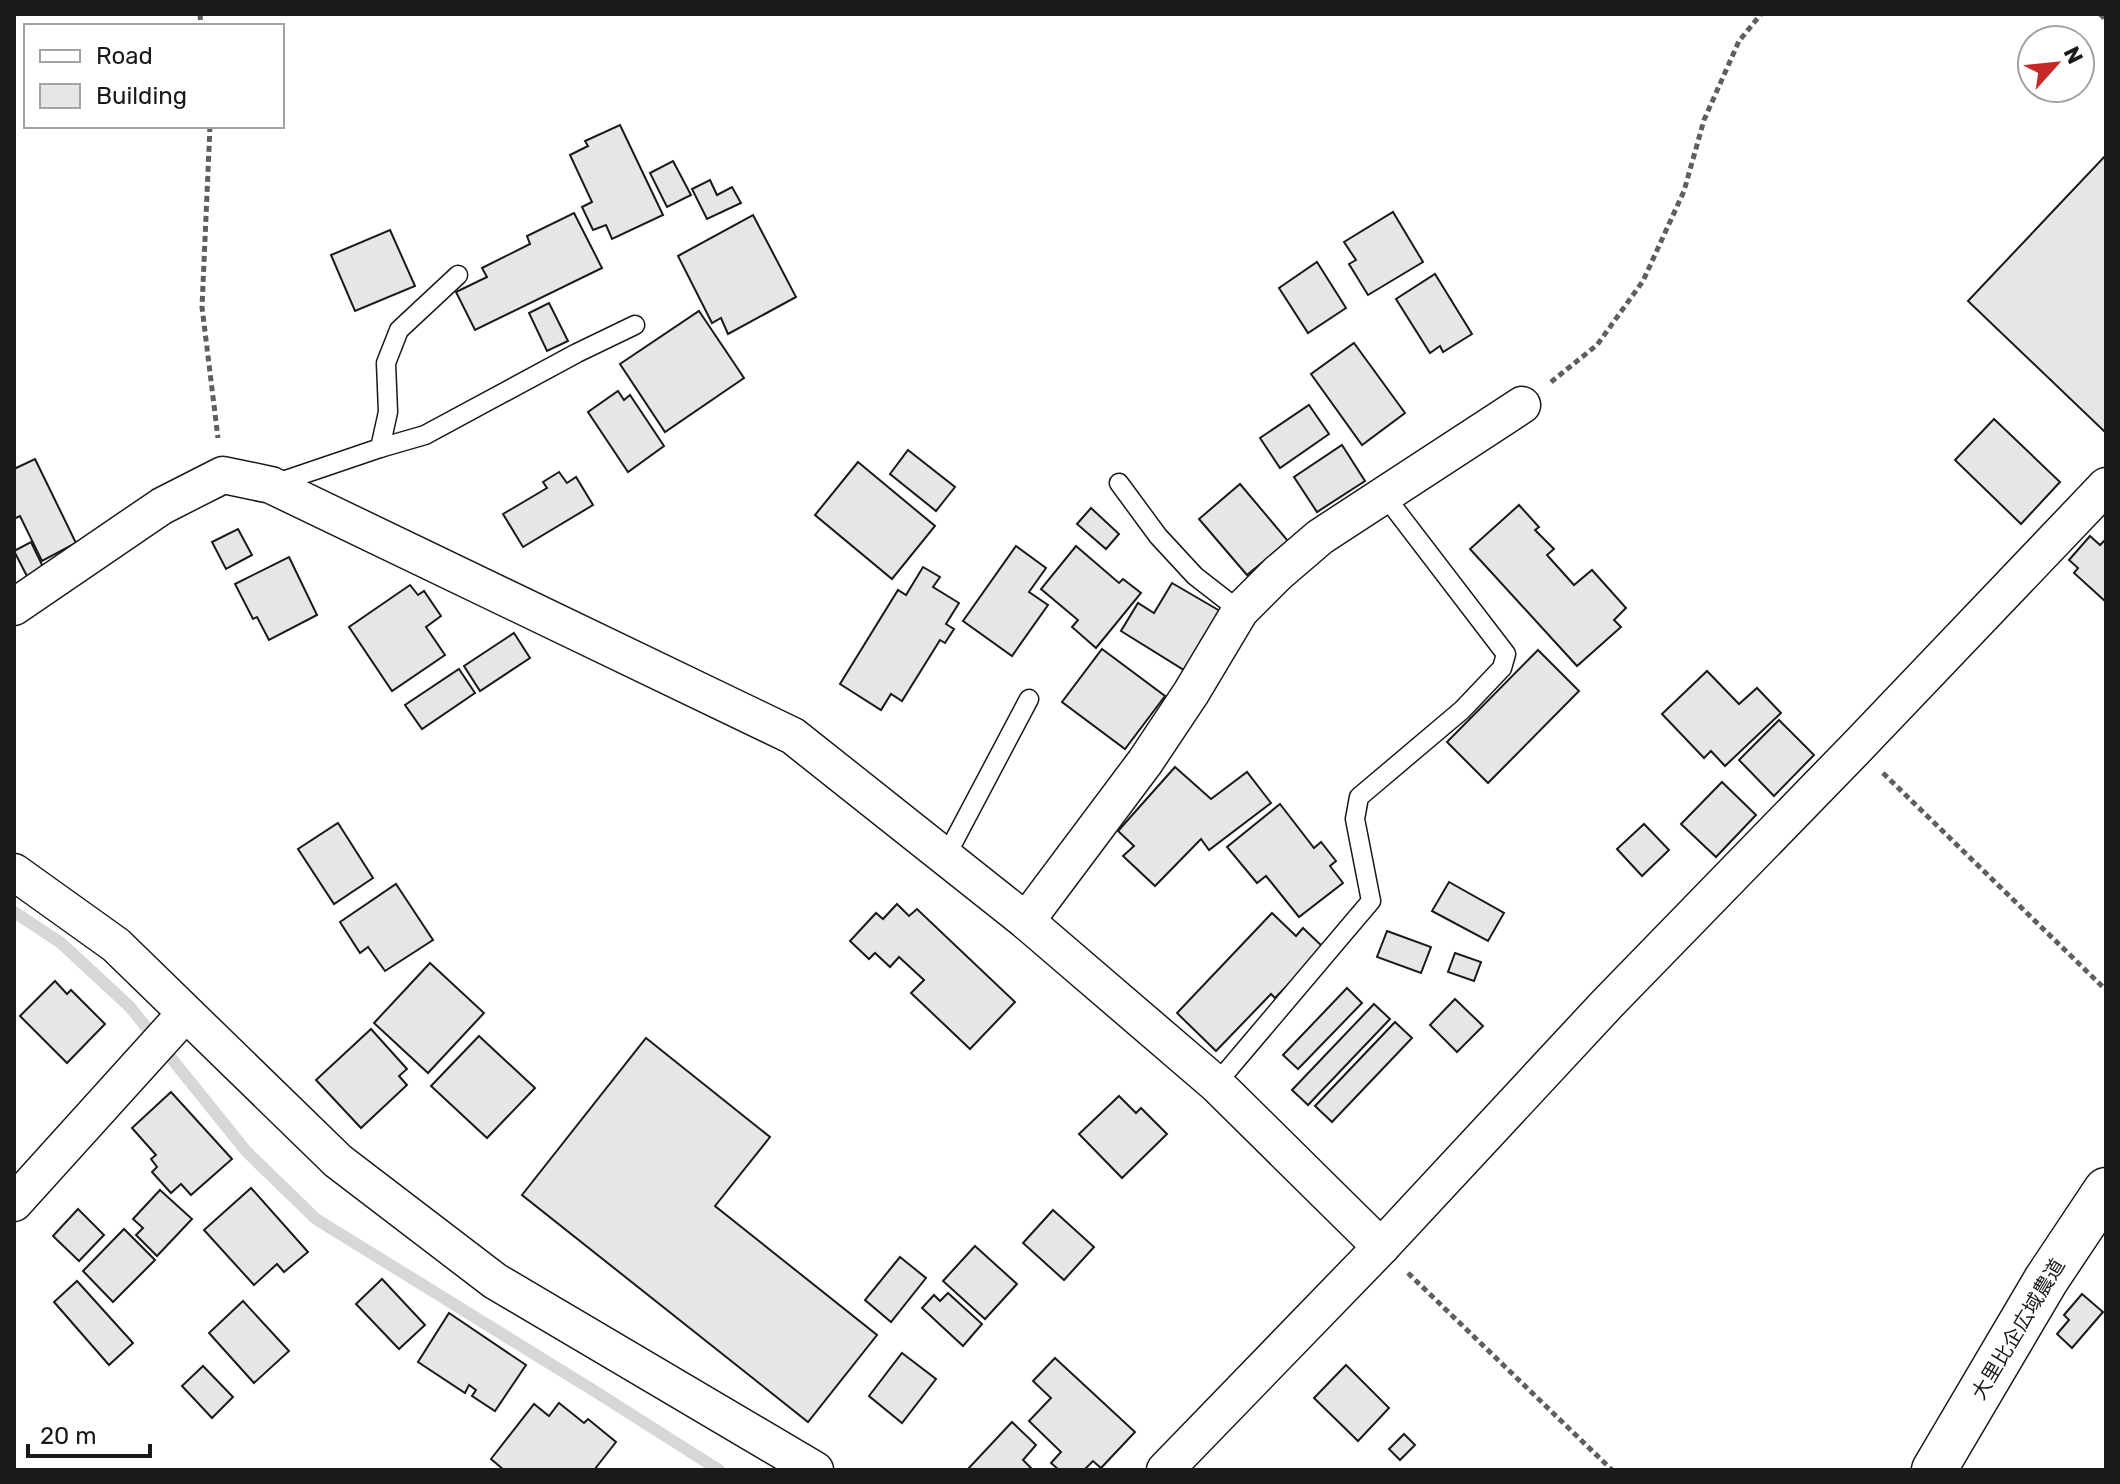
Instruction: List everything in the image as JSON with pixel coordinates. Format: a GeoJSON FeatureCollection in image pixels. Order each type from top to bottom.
{"type":"FeatureCollection","features":[{"type":"Feature","properties":{"kind":"street"},"geometry":{"type":"LineString","coordinates":[[1026,921],[1145,762],[1240,611],[1320,537],[1522,405]]}},
{"type":"Feature","properties":{"kind":"street"},"geometry":{"type":"LineString","coordinates":[[14,607],[162,506],[223,475],[271,485],[793,736],[1026,921],[1216,1084],[1381,1247]]}},
{"type":"Feature","properties":{"kind":"street"},"geometry":{"type":"LineString","coordinates":[[1165,1470],[1381,1247],[1607,1004],[2106,486]]}},
{"type":"Feature","properties":{"kind":"street"},"geometry":{"type":"LineString","coordinates":[[14,872],[116,945],[338,1161],[495,1281],[815,1470]]}},
{"type":"Feature","properties":{"kind":"street"},"geometry":{"type":"LineString","coordinates":[[14,1203],[185,1014]]}},
{"type":"Feature","properties":{"kind":"street","name":"大里比企広域農道"},"geometry":{"type":"LineString","coordinates":[[1934,1470],[2046,1280],[2106,1190]]}},
{"type":"Feature","properties":{"kind":"lane"},"geometry":{"type":"LineString","coordinates":[[380,448],[388,412],[386,363],[399,330],[458,275]]}},
{"type":"Feature","properties":{"kind":"lane"},"geometry":{"type":"LineString","coordinates":[[271,485],[425,435],[635,325]]}},
{"type":"Feature","properties":{"kind":"lane"},"geometry":{"type":"LineString","coordinates":[[1119,483],[1158,536],[1195,576],[1240,611]]}},
{"type":"Feature","properties":{"kind":"lane"},"geometry":{"type":"LineString","coordinates":[[1216,1084],[1371,901],[1355,819],[1359,797],[1462,710],[1502,668],[1506,654],[1385,496]]}},
{"type":"Feature","properties":{"kind":"lane"},"geometry":{"type":"LineString","coordinates":[[946,856],[1029,699]]}},
{"type":"Feature","properties":{"kind":"path"},"geometry":{"type":"LineString","coordinates":[[1522,405],[1597,345],[1643,281],[1684,191],[1704,120],[1733,54],[1739,41],[1761,14]]}},
{"type":"Feature","properties":{"kind":"path"},"geometry":{"type":"LineString","coordinates":[[2100,14],[2106,20]]}},
{"type":"Feature","properties":{"kind":"path"},"geometry":{"type":"LineString","coordinates":[[210,128],[202,307],[223,475]]}},
{"type":"Feature","properties":{"kind":"path"},"geometry":{"type":"LineString","coordinates":[[1857,747],[2106,990]]}},
{"type":"Feature","properties":{"kind":"path"},"geometry":{"type":"LineString","coordinates":[[1381,1247],[1612,1470]]}},
{"type":"Feature","properties":{"kind":"building"},"geometry":{"type":"Polygon","coordinates":[[[620,125],[663,215],[612,239],[606,225],[593,230],[582,207],[592,202],[570,155],[588,146],[585,141],[620,125]]]}},
{"type":"Feature","properties":{"kind":"building"},"geometry":{"type":"Polygon","coordinates":[[[2106,155],[2106,433],[1968,301],[2106,155]]]}},
{"type":"Feature","properties":{"kind":"building"},"geometry":{"type":"Polygon","coordinates":[[[673,161],[691,195],[667,207],[650,173],[673,161]]]}},
{"type":"Feature","properties":{"kind":"building"},"geometry":{"type":"Polygon","coordinates":[[[710,180],[717,195],[732,187],[741,203],[707,219],[692,189],[710,180]]]}},
{"type":"Feature","properties":{"kind":"building"},"geometry":{"type":"Polygon","coordinates":[[[1393,212],[1423,262],[1368,295],[1349,264],[1356,260],[1344,242],[1393,212]]]}},
{"type":"Feature","properties":{"kind":"building"},"geometry":{"type":"Polygon","coordinates":[[[574,213],[602,268],[475,330],[456,292],[487,277],[482,268],[530,244],[527,236],[574,213]]]}},
{"type":"Feature","properties":{"kind":"building"},"geometry":{"type":"Polygon","coordinates":[[[753,215],[796,297],[728,334],[721,318],[712,323],[678,256],[753,215]]]}},
{"type":"Feature","properties":{"kind":"building"},"geometry":{"type":"Polygon","coordinates":[[[390,230],[415,286],[355,311],[331,255],[390,230]]]}},
{"type":"Feature","properties":{"kind":"building"},"geometry":{"type":"Polygon","coordinates":[[[1317,262],[1346,308],[1308,333],[1279,288],[1317,262]]]}},
{"type":"Feature","properties":{"kind":"building"},"geometry":{"type":"Polygon","coordinates":[[[1435,274],[1472,334],[1443,352],[1440,346],[1430,353],[1396,299],[1435,274]]]}},
{"type":"Feature","properties":{"kind":"building"},"geometry":{"type":"Polygon","coordinates":[[[549,303],[568,341],[547,351],[529,313],[549,303]]]}},
{"type":"Feature","properties":{"kind":"building"},"geometry":{"type":"Polygon","coordinates":[[[699,311],[744,378],[665,432],[620,364],[699,311]]]}},
{"type":"Feature","properties":{"kind":"building"},"geometry":{"type":"Polygon","coordinates":[[[1354,343],[1405,413],[1362,445],[1311,374],[1354,343]]]}},
{"type":"Feature","properties":{"kind":"building"},"geometry":{"type":"Polygon","coordinates":[[[618,391],[624,400],[630,395],[664,446],[628,472],[588,412],[618,391]]]}},
{"type":"Feature","properties":{"kind":"building"},"geometry":{"type":"Polygon","coordinates":[[[1309,405],[1329,434],[1280,468],[1260,438],[1309,405]]]}},
{"type":"Feature","properties":{"kind":"building"},"geometry":{"type":"Polygon","coordinates":[[[1994,419],[2060,482],[2021,524],[1955,460],[1994,419]]]}},
{"type":"Feature","properties":{"kind":"building"},"geometry":{"type":"Polygon","coordinates":[[[1342,445],[1365,481],[1317,512],[1294,477],[1342,445]]]}},
{"type":"Feature","properties":{"kind":"building"},"geometry":{"type":"Polygon","coordinates":[[[908,450],[955,487],[936,511],[890,474],[908,450]]]}},
{"type":"Feature","properties":{"kind":"building"},"geometry":{"type":"Polygon","coordinates":[[[35,459],[76,543],[42,561],[20,516],[14,519],[14,469],[35,459]]]}},
{"type":"Feature","properties":{"kind":"building"},"geometry":{"type":"Polygon","coordinates":[[[858,462],[935,526],[892,579],[815,515],[858,462]]]}},
{"type":"Feature","properties":{"kind":"building"},"geometry":{"type":"Polygon","coordinates":[[[559,472],[567,483],[576,477],[593,505],[523,547],[503,514],[547,488],[543,482],[559,472]]]}},
{"type":"Feature","properties":{"kind":"building"},"geometry":{"type":"Polygon","coordinates":[[[1240,484],[1288,541],[1247,575],[1199,519],[1240,484]]]}},
{"type":"Feature","properties":{"kind":"building"},"geometry":{"type":"Polygon","coordinates":[[[1519,505],[1539,527],[1535,530],[1554,549],[1547,555],[1574,585],[1592,570],[1626,608],[1614,620],[1621,627],[1577,666],[1470,549],[1519,505]]]}},
{"type":"Feature","properties":{"kind":"building"},"geometry":{"type":"Polygon","coordinates":[[[1091,508],[1119,534],[1106,549],[1077,524],[1091,508]]]}},
{"type":"Feature","properties":{"kind":"building"},"geometry":{"type":"Polygon","coordinates":[[[238,529],[252,555],[226,569],[212,542],[238,529]]]}},
{"type":"Feature","properties":{"kind":"building"},"geometry":{"type":"Polygon","coordinates":[[[2090,536],[2100,545],[2106,539],[2106,602],[2074,573],[2078,568],[2069,560],[2090,536]]]}},
{"type":"Feature","properties":{"kind":"building"},"geometry":{"type":"Polygon","coordinates":[[[31,542],[45,571],[29,580],[14,551],[31,542]]]}},
{"type":"Feature","properties":{"kind":"building"},"geometry":{"type":"Polygon","coordinates":[[[1016,546],[1046,568],[1029,592],[1048,605],[1012,656],[963,621],[1016,546]]]}},
{"type":"Feature","properties":{"kind":"building"},"geometry":{"type":"Polygon","coordinates":[[[1076,546],[1119,583],[1123,579],[1141,593],[1096,648],[1072,627],[1078,620],[1041,589],[1076,546]]]}},
{"type":"Feature","properties":{"kind":"building"},"geometry":{"type":"Polygon","coordinates":[[[289,557],[317,615],[269,640],[257,617],[253,619],[235,584],[289,557]]]}},
{"type":"Feature","properties":{"kind":"building"},"geometry":{"type":"Polygon","coordinates":[[[923,567],[940,577],[933,587],[959,603],[946,624],[954,629],[945,643],[940,640],[902,701],[891,694],[881,710],[840,684],[898,590],[906,595],[923,567]]]}},
{"type":"Feature","properties":{"kind":"building"},"geometry":{"type":"Polygon","coordinates":[[[1172,583],[1220,611],[1184,670],[1121,631],[1138,603],[1154,613],[1172,583]]]}},
{"type":"Feature","properties":{"kind":"building"},"geometry":{"type":"Polygon","coordinates":[[[410,585],[418,595],[424,591],[441,616],[426,627],[445,655],[392,691],[349,627],[410,585]]]}},
{"type":"Feature","properties":{"kind":"building"},"geometry":{"type":"Polygon","coordinates":[[[514,633],[530,658],[480,691],[464,666],[514,633]]]}},
{"type":"Feature","properties":{"kind":"building"},"geometry":{"type":"Polygon","coordinates":[[[1102,649],[1165,696],[1125,749],[1062,702],[1102,649]]]}},
{"type":"Feature","properties":{"kind":"building"},"geometry":{"type":"Polygon","coordinates":[[[1538,650],[1579,691],[1488,783],[1447,742],[1538,650]]]}},
{"type":"Feature","properties":{"kind":"building"},"geometry":{"type":"Polygon","coordinates":[[[459,669],[475,693],[422,729],[405,705],[459,669]]]}},
{"type":"Feature","properties":{"kind":"building"},"geometry":{"type":"Polygon","coordinates":[[[1707,671],[1739,704],[1757,688],[1781,713],[1725,766],[1711,751],[1704,758],[1662,714],[1707,671]]]}},
{"type":"Feature","properties":{"kind":"building"},"geometry":{"type":"Polygon","coordinates":[[[1779,720],[1814,755],[1774,796],[1739,760],[1779,720]]]}},
{"type":"Feature","properties":{"kind":"building"},"geometry":{"type":"Polygon","coordinates":[[[1175,767],[1211,799],[1247,772],[1271,803],[1209,850],[1201,839],[1155,886],[1123,856],[1134,846],[1118,831],[1175,767]]]}},
{"type":"Feature","properties":{"kind":"building"},"geometry":{"type":"Polygon","coordinates":[[[1722,782],[1756,815],[1716,857],[1681,824],[1722,782]]]}},
{"type":"Feature","properties":{"kind":"building"},"geometry":{"type":"Polygon","coordinates":[[[1280,804],[1314,848],[1321,842],[1336,861],[1330,866],[1343,883],[1299,917],[1266,876],[1257,883],[1227,847],[1280,804]]]}},
{"type":"Feature","properties":{"kind":"building"},"geometry":{"type":"Polygon","coordinates":[[[338,823],[373,878],[334,904],[298,849],[338,823]]]}},
{"type":"Feature","properties":{"kind":"building"},"geometry":{"type":"Polygon","coordinates":[[[1644,824],[1669,850],[1642,876],[1617,849],[1644,824]]]}},
{"type":"Feature","properties":{"kind":"building"},"geometry":{"type":"Polygon","coordinates":[[[1449,882],[1504,913],[1488,941],[1432,911],[1449,882]]]}},
{"type":"Feature","properties":{"kind":"building"},"geometry":{"type":"Polygon","coordinates":[[[396,884],[433,940],[385,971],[368,947],[360,953],[340,922],[396,884]]]}},
{"type":"Feature","properties":{"kind":"building"},"geometry":{"type":"Polygon","coordinates":[[[897,904],[909,916],[917,909],[1015,1002],[970,1049],[911,993],[924,980],[899,957],[890,967],[875,953],[869,959],[850,941],[876,913],[883,919],[897,904]]]}},
{"type":"Feature","properties":{"kind":"building"},"geometry":{"type":"Polygon","coordinates":[[[1272,913],[1296,936],[1303,928],[1324,948],[1275,998],[1271,994],[1216,1051],[1177,1013],[1272,913]]]}},
{"type":"Feature","properties":{"kind":"building"},"geometry":{"type":"Polygon","coordinates":[[[1387,931],[1431,947],[1421,973],[1377,957],[1387,931]]]}},
{"type":"Feature","properties":{"kind":"building"},"geometry":{"type":"Polygon","coordinates":[[[1455,953],[1481,962],[1474,981],[1448,972],[1455,953]]]}},
{"type":"Feature","properties":{"kind":"building"},"geometry":{"type":"Polygon","coordinates":[[[430,963],[484,1013],[428,1073],[374,1023],[430,963]]]}},
{"type":"Feature","properties":{"kind":"building"},"geometry":{"type":"Polygon","coordinates":[[[55,981],[67,994],[71,990],[105,1024],[67,1063],[20,1016],[55,981]]]}},
{"type":"Feature","properties":{"kind":"building"},"geometry":{"type":"Polygon","coordinates":[[[1347,988],[1362,1003],[1298,1069],[1283,1055],[1347,988]]]}},
{"type":"Feature","properties":{"kind":"building"},"geometry":{"type":"Polygon","coordinates":[[[1455,999],[1483,1026],[1457,1052],[1430,1025],[1455,999]]]}},
{"type":"Feature","properties":{"kind":"building"},"geometry":{"type":"Polygon","coordinates":[[[1374,1004],[1390,1019],[1308,1105],[1292,1090],[1374,1004]]]}},
{"type":"Feature","properties":{"kind":"building"},"geometry":{"type":"Polygon","coordinates":[[[1395,1022],[1412,1038],[1332,1122],[1315,1106],[1395,1022]]]}},
{"type":"Feature","properties":{"kind":"building"},"geometry":{"type":"Polygon","coordinates":[[[371,1029],[407,1069],[399,1076],[407,1085],[361,1128],[316,1080],[371,1029]]]}},
{"type":"Feature","properties":{"kind":"building"},"geometry":{"type":"Polygon","coordinates":[[[479,1036],[535,1088],[487,1138],[431,1086],[479,1036]]]}},
{"type":"Feature","properties":{"kind":"building"},"geometry":{"type":"Polygon","coordinates":[[[646,1038],[770,1137],[715,1206],[877,1335],[808,1422],[522,1195],[646,1038]]]}},
{"type":"Feature","properties":{"kind":"building"},"geometry":{"type":"Polygon","coordinates":[[[171,1092],[232,1159],[191,1195],[181,1184],[171,1193],[152,1172],[157,1167],[151,1159],[156,1155],[132,1128],[171,1092]]]}},
{"type":"Feature","properties":{"kind":"building"},"geometry":{"type":"Polygon","coordinates":[[[1119,1096],[1136,1113],[1141,1108],[1167,1134],[1122,1178],[1079,1134],[1119,1096]]]}},
{"type":"Feature","properties":{"kind":"building"},"geometry":{"type":"Polygon","coordinates":[[[251,1188],[308,1252],[284,1272],[277,1264],[254,1285],[204,1230],[251,1188]]]}},
{"type":"Feature","properties":{"kind":"building"},"geometry":{"type":"Polygon","coordinates":[[[160,1190],[192,1219],[157,1256],[136,1235],[143,1228],[133,1219],[160,1190]]]}},
{"type":"Feature","properties":{"kind":"building"},"geometry":{"type":"Polygon","coordinates":[[[78,1209],[104,1235],[79,1261],[53,1236],[78,1209]]]}},
{"type":"Feature","properties":{"kind":"building"},"geometry":{"type":"Polygon","coordinates":[[[1053,1210],[1094,1247],[1064,1280],[1023,1243],[1053,1210]]]}},
{"type":"Feature","properties":{"kind":"building"},"geometry":{"type":"Polygon","coordinates":[[[124,1229],[155,1260],[113,1302],[83,1271],[124,1229]]]}},
{"type":"Feature","properties":{"kind":"building"},"geometry":{"type":"Polygon","coordinates":[[[975,1246],[1017,1284],[985,1319],[943,1281],[975,1246]]]}},
{"type":"Feature","properties":{"kind":"building"},"geometry":{"type":"Polygon","coordinates":[[[900,1257],[926,1278],[891,1322],[865,1300],[900,1257]]]}},
{"type":"Feature","properties":{"kind":"building"},"geometry":{"type":"Polygon","coordinates":[[[382,1279],[425,1325],[399,1349],[356,1304],[382,1279]]]}},
{"type":"Feature","properties":{"kind":"building"},"geometry":{"type":"Polygon","coordinates":[[[77,1281],[133,1343],[109,1365],[54,1302],[77,1281]]]}},
{"type":"Feature","properties":{"kind":"building"},"geometry":{"type":"Polygon","coordinates":[[[948,1293],[982,1324],[963,1346],[922,1308],[934,1295],[940,1301],[948,1293]]]}},
{"type":"Feature","properties":{"kind":"building"},"geometry":{"type":"Polygon","coordinates":[[[2082,1294],[2103,1312],[2072,1348],[2057,1334],[2069,1320],[2064,1315],[2082,1294]]]}},
{"type":"Feature","properties":{"kind":"building"},"geometry":{"type":"Polygon","coordinates":[[[243,1301],[289,1351],[254,1383],[209,1333],[243,1301]]]}},
{"type":"Feature","properties":{"kind":"building"},"geometry":{"type":"Polygon","coordinates":[[[449,1313],[526,1365],[495,1411],[472,1396],[476,1390],[469,1385],[465,1393],[418,1362],[449,1313]]]}},
{"type":"Feature","properties":{"kind":"building"},"geometry":{"type":"Polygon","coordinates":[[[902,1353],[936,1379],[902,1423],[869,1396],[902,1353]]]}},
{"type":"Feature","properties":{"kind":"building"},"geometry":{"type":"Polygon","coordinates":[[[1055,1358],[1135,1432],[1101,1468],[1093,1461],[1084,1470],[1059,1470],[1051,1463],[1061,1452],[1029,1421],[1051,1398],[1033,1381],[1055,1358]]]}},
{"type":"Feature","properties":{"kind":"building"},"geometry":{"type":"Polygon","coordinates":[[[1346,1365],[1389,1408],[1358,1441],[1314,1398],[1346,1365]]]}},
{"type":"Feature","properties":{"kind":"building"},"geometry":{"type":"Polygon","coordinates":[[[203,1366],[233,1397],[212,1418],[182,1386],[203,1366]]]}},
{"type":"Feature","properties":{"kind":"building"},"geometry":{"type":"Polygon","coordinates":[[[559,1403],[584,1423],[588,1419],[616,1442],[594,1470],[504,1470],[491,1459],[534,1404],[549,1416],[559,1403]]]}},
{"type":"Feature","properties":{"kind":"building"},"geometry":{"type":"Polygon","coordinates":[[[1012,1422],[1036,1445],[1023,1460],[1033,1470],[967,1470],[1012,1422]]]}},
{"type":"Feature","properties":{"kind":"building"},"geometry":{"type":"Polygon","coordinates":[[[1404,1434],[1415,1445],[1400,1460],[1389,1449],[1404,1434]]]}},
{"type":"Feature","properties":{"kind":"waterway"},"geometry":{"type":"LineString","coordinates":[[14,912],[61,943],[130,1007],[246,1151],[316,1219],[719,1470]]}}]}
